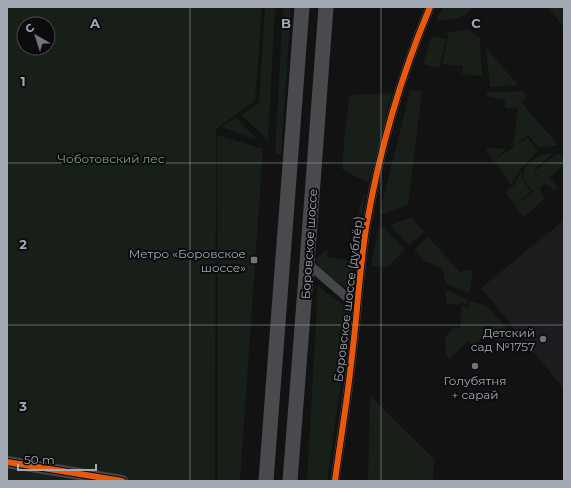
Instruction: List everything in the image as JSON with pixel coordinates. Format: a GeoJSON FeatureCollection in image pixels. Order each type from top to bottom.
{"type":"FeatureCollection","features":[{"type":"Feature","properties":{"kind":"main road","name":"Боровское шоссе"},"geometry":{"type":"LineString","coordinates":[[266,481],[302,7]]}},
{"type":"Feature","properties":{"kind":"main road","name":"Боровское шоссе"},"geometry":{"type":"LineString","coordinates":[[290,481],[326,7]]}},
{"type":"Feature","properties":{"kind":"street","name":"Боровское шоссе (дублёр)"},"geometry":{"type":"LineString","coordinates":[[335,481],[351,364],[360,269],[372,197],[388,124],[420,31],[430,7]]}},
{"type":"Feature","properties":{"kind":"street"},"geometry":{"type":"LineString","coordinates":[[307,263],[357,306]]}},
{"type":"Feature","properties":{"kind":"street"},"geometry":{"type":"LineString","coordinates":[[7,462],[122,481]]}},
{"type":"Feature","properties":{"kind":"shaded area","name":"Детский сад №1757"},"geometry":{"type":"Polygon","coordinates":[[[564,220],[564,389],[481,288],[564,220]]]}},
{"type":"Feature","properties":{"kind":"green space","name":"Чоботовский лес"},"geometry":{"type":"Polygon","coordinates":[[[7,7],[262,7],[255,101],[216,129],[215,481],[7,481],[7,7]]]}},
{"type":"Feature","properties":{"kind":"green space"},"geometry":{"type":"Polygon","coordinates":[[[265,7],[275,7],[268,140],[241,115],[259,103],[265,7]]]}},
{"type":"Feature","properties":{"kind":"green space"},"geometry":{"type":"Polygon","coordinates":[[[283,7],[291,7],[281,155],[275,154],[283,7]]]}},
{"type":"Feature","properties":{"kind":"green space"},"geometry":{"type":"Polygon","coordinates":[[[443,7],[472,7],[470,11],[462,17],[436,21],[443,7]]]}},
{"type":"Feature","properties":{"kind":"green space"},"geometry":{"type":"Polygon","coordinates":[[[547,7],[564,7],[564,27],[547,7]]]}},
{"type":"Feature","properties":{"kind":"green space"},"geometry":{"type":"Polygon","coordinates":[[[469,30],[481,39],[480,47],[482,76],[462,74],[463,66],[442,64],[449,32],[469,30]]]}},
{"type":"Feature","properties":{"kind":"green space"},"geometry":{"type":"Polygon","coordinates":[[[432,36],[446,39],[439,68],[423,64],[432,36]]]}},
{"type":"Feature","properties":{"kind":"green space"},"geometry":{"type":"Polygon","coordinates":[[[486,48],[518,85],[490,87],[486,48]]]}},
{"type":"Feature","properties":{"kind":"green space"},"geometry":{"type":"Polygon","coordinates":[[[410,91],[422,91],[408,205],[383,214],[380,213],[410,91]]]}},
{"type":"Feature","properties":{"kind":"green space"},"geometry":{"type":"Polygon","coordinates":[[[523,91],[527,96],[521,102],[558,145],[539,148],[528,135],[516,145],[528,138],[538,151],[519,171],[511,185],[485,148],[506,149],[494,160],[513,148],[518,109],[505,108],[505,100],[486,96],[488,92],[523,91]]]}},
{"type":"Feature","properties":{"kind":"green space"},"geometry":{"type":"Polygon","coordinates":[[[392,93],[368,183],[342,169],[345,130],[350,95],[392,93]]]}},
{"type":"Feature","properties":{"kind":"green space"},"geometry":{"type":"Polygon","coordinates":[[[236,118],[258,140],[221,127],[236,118]]]}},
{"type":"Feature","properties":{"kind":"green space"},"geometry":{"type":"Polygon","coordinates":[[[217,135],[263,149],[240,481],[218,480],[217,135]]]}},
{"type":"Feature","properties":{"kind":"green space"},"geometry":{"type":"Polygon","coordinates":[[[554,153],[535,169],[535,173],[541,180],[536,174],[536,170],[556,154],[559,154],[564,160],[564,165],[546,180],[550,178],[557,187],[554,190],[545,183],[540,188],[544,199],[524,217],[515,206],[533,192],[523,179],[524,168],[539,155],[554,153]]]}},
{"type":"Feature","properties":{"kind":"green space"},"geometry":{"type":"Polygon","coordinates":[[[522,171],[522,179],[531,192],[515,205],[505,192],[514,185],[522,171]]]}},
{"type":"Feature","properties":{"kind":"green space"},"geometry":{"type":"Polygon","coordinates":[[[363,195],[365,196],[354,253],[352,252],[356,226],[363,195]]]}},
{"type":"Feature","properties":{"kind":"green space"},"geometry":{"type":"Polygon","coordinates":[[[412,217],[424,232],[409,245],[390,225],[412,217]]]}},
{"type":"Feature","properties":{"kind":"green space"},"geometry":{"type":"Polygon","coordinates":[[[383,227],[405,250],[387,267],[371,266],[378,229],[383,227]]]}},
{"type":"Feature","properties":{"kind":"green space"},"geometry":{"type":"Polygon","coordinates":[[[428,237],[460,272],[473,269],[470,293],[446,284],[443,270],[431,263],[427,263],[414,250],[428,237]]]}},
{"type":"Feature","properties":{"kind":"green space"},"geometry":{"type":"Polygon","coordinates":[[[328,250],[327,257],[356,261],[352,291],[321,271],[318,266],[316,260],[321,253],[328,250]]]}},
{"type":"Feature","properties":{"kind":"green space"},"geometry":{"type":"Polygon","coordinates":[[[318,286],[351,311],[327,481],[307,481],[318,286]]]}},
{"type":"Feature","properties":{"kind":"green space"},"geometry":{"type":"Polygon","coordinates":[[[446,290],[469,300],[466,305],[463,302],[459,305],[446,303],[446,290]]]}},
{"type":"Feature","properties":{"kind":"green space"},"geometry":{"type":"Polygon","coordinates":[[[471,301],[487,306],[513,336],[505,343],[488,333],[473,346],[469,341],[449,359],[446,355],[445,338],[452,329],[460,328],[462,304],[467,309],[471,301]]]}},
{"type":"Feature","properties":{"kind":"green space"},"geometry":{"type":"Polygon","coordinates":[[[370,396],[434,459],[433,481],[368,481],[370,396]]]}},
{"type":"Feature","properties":{"kind":"cycle path"},"geometry":{"type":"LineString","coordinates":[[335,481],[349,379],[366,228],[371,200],[384,143],[400,88],[430,7]]}},
{"type":"Feature","properties":{"kind":"cycle path"},"geometry":{"type":"LineString","coordinates":[[7,462],[122,481]]}},
{"type":"Feature","properties":{"kind":"place","name":"Метро «Боровское шоссе»"},"geometry":{"type":"Point","coordinates":[254,260]}},
{"type":"Feature","properties":{"kind":"place","name":"Детский сад №1757"},"geometry":{"type":"Point","coordinates":[543,339]}},
{"type":"Feature","properties":{"kind":"place","name":"Голубятня + сарай"},"geometry":{"type":"Point","coordinates":[475,366]}}]}
